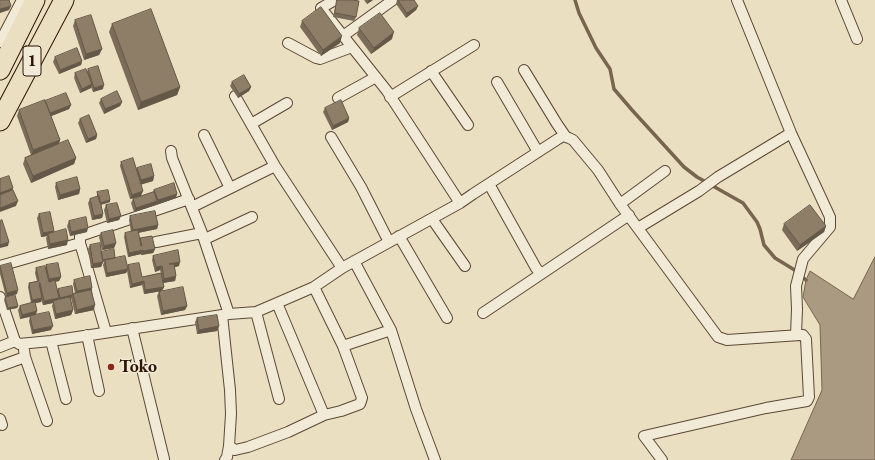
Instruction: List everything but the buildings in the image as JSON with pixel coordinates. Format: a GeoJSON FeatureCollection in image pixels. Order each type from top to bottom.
{"type":"FeatureCollection","features":[{"type":"Feature","properties":{"kind":"highway","name":"1"},"geometry":{"type":"LineString","coordinates":[[0,70],[36,0]]}},
{"type":"Feature","properties":{"kind":"highway","name":"1"},"geometry":{"type":"LineString","coordinates":[[0,121],[64,0]]}},
{"type":"Feature","properties":{"kind":"street"},"geometry":{"type":"LineString","coordinates":[[0,42],[22,0]]}},
{"type":"Feature","properties":{"kind":"street"},"geometry":{"type":"LineString","coordinates":[[335,0],[321,8],[390,96],[460,203]]}},
{"type":"Feature","properties":{"kind":"street"},"geometry":{"type":"LineString","coordinates":[[343,36],[393,0]]}},
{"type":"Feature","properties":{"kind":"street"},"geometry":{"type":"LineString","coordinates":[[737,0],[791,133],[830,217],[830,227],[803,259],[796,286],[796,335]]}},
{"type":"Feature","properties":{"kind":"street"},"geometry":{"type":"LineString","coordinates":[[841,0],[857,39]]}},
{"type":"Feature","properties":{"kind":"street"},"geometry":{"type":"LineString","coordinates":[[288,43],[320,59],[352,47]]}},
{"type":"Feature","properties":{"kind":"street"},"geometry":{"type":"LineString","coordinates":[[390,96],[474,45]]}},
{"type":"Feature","properties":{"kind":"street"},"geometry":{"type":"LineString","coordinates":[[524,70],[557,124],[566,136],[573,140],[598,170],[620,204],[718,337],[727,340],[804,335],[806,339],[809,400],[805,402],[766,408],[644,436],[662,460]]}},
{"type":"Feature","properties":{"kind":"street"},"geometry":{"type":"LineString","coordinates":[[431,71],[468,125]]}},
{"type":"Feature","properties":{"kind":"street"},"geometry":{"type":"LineString","coordinates":[[338,98],[376,77]]}},
{"type":"Feature","properties":{"kind":"street"},"geometry":{"type":"LineString","coordinates":[[497,82],[538,152]]}},
{"type":"Feature","properties":{"kind":"street"},"geometry":{"type":"LineString","coordinates":[[235,96],[275,166],[342,268]]}},
{"type":"Feature","properties":{"kind":"street"},"geometry":{"type":"LineString","coordinates":[[251,124],[287,103]]}},
{"type":"Feature","properties":{"kind":"street"},"geometry":{"type":"LineString","coordinates":[[638,228],[791,133]]}},
{"type":"Feature","properties":{"kind":"street"},"geometry":{"type":"LineString","coordinates":[[204,135],[230,188]]}},
{"type":"Feature","properties":{"kind":"street"},"geometry":{"type":"LineString","coordinates":[[0,347],[19,343],[51,341],[225,314],[256,312],[314,287],[354,261],[460,203],[558,139],[566,136]]}},
{"type":"Feature","properties":{"kind":"street"},"geometry":{"type":"LineString","coordinates":[[331,137],[361,187],[390,242]]}},
{"type":"Feature","properties":{"kind":"street"},"geometry":{"type":"LineString","coordinates":[[171,150],[172,158],[203,236],[225,314],[231,414],[229,446],[225,460]]}},
{"type":"Feature","properties":{"kind":"street"},"geometry":{"type":"LineString","coordinates":[[106,332],[80,243],[81,235],[191,203],[230,188],[275,166]]}},
{"type":"Feature","properties":{"kind":"street"},"geometry":{"type":"LineString","coordinates":[[620,204],[665,171]]}},
{"type":"Feature","properties":{"kind":"street"},"geometry":{"type":"LineString","coordinates":[[489,184],[536,268],[541,274]]}},
{"type":"Feature","properties":{"kind":"street"},"geometry":{"type":"LineString","coordinates":[[483,313],[629,215]]}},
{"type":"Feature","properties":{"kind":"street"},"geometry":{"type":"LineString","coordinates":[[156,242],[203,236],[252,217]]}},
{"type":"Feature","properties":{"kind":"street"},"geometry":{"type":"LineString","coordinates":[[432,219],[465,266]]}},
{"type":"Feature","properties":{"kind":"street"},"geometry":{"type":"LineString","coordinates":[[399,236],[447,318]]}},
{"type":"Feature","properties":{"kind":"street"},"geometry":{"type":"LineString","coordinates":[[0,266],[80,243]]}},
{"type":"Feature","properties":{"kind":"street"},"geometry":{"type":"LineString","coordinates":[[354,261],[391,330],[416,408],[435,460]]}},
{"type":"Feature","properties":{"kind":"street"},"geometry":{"type":"LineString","coordinates":[[229,446],[235,450],[248,447],[288,432],[324,415],[360,404],[362,398],[343,346],[314,287]]}},
{"type":"Feature","properties":{"kind":"street"},"geometry":{"type":"LineString","coordinates":[[1,300],[26,357],[47,421]]}},
{"type":"Feature","properties":{"kind":"street"},"geometry":{"type":"LineString","coordinates":[[277,303],[324,415]]}},
{"type":"Feature","properties":{"kind":"street"},"geometry":{"type":"LineString","coordinates":[[256,312],[279,399]]}},
{"type":"Feature","properties":{"kind":"street"},"geometry":{"type":"LineString","coordinates":[[132,328],[164,459]]}},
{"type":"Feature","properties":{"kind":"street"},"geometry":{"type":"LineString","coordinates":[[343,346],[391,330]]}},
{"type":"Feature","properties":{"kind":"street"},"geometry":{"type":"LineString","coordinates":[[87,335],[99,392]]}},
{"type":"Feature","properties":{"kind":"street"},"geometry":{"type":"LineString","coordinates":[[51,341],[66,399]]}},
{"type":"Feature","properties":{"kind":"street"},"geometry":{"type":"LineString","coordinates":[[0,366],[26,357]]}},
{"type":"Feature","properties":{"kind":"shaded area"},"geometry":{"type":"Polygon","coordinates":[[[875,257],[875,460],[791,460],[822,390],[820,325],[803,297],[806,280],[810,271],[853,299],[875,257]]]}},
{"type":"Feature","properties":{"kind":"waterway"},"geometry":{"type":"LineString","coordinates":[[575,0],[579,13],[596,48],[610,69],[614,89],[684,167],[697,177],[743,203],[757,222],[764,245],[775,258],[793,269],[806,280]]}},
{"type":"Feature","properties":{"kind":"place","name":"Toko"},"geometry":{"type":"Point","coordinates":[111,367]}}]}
